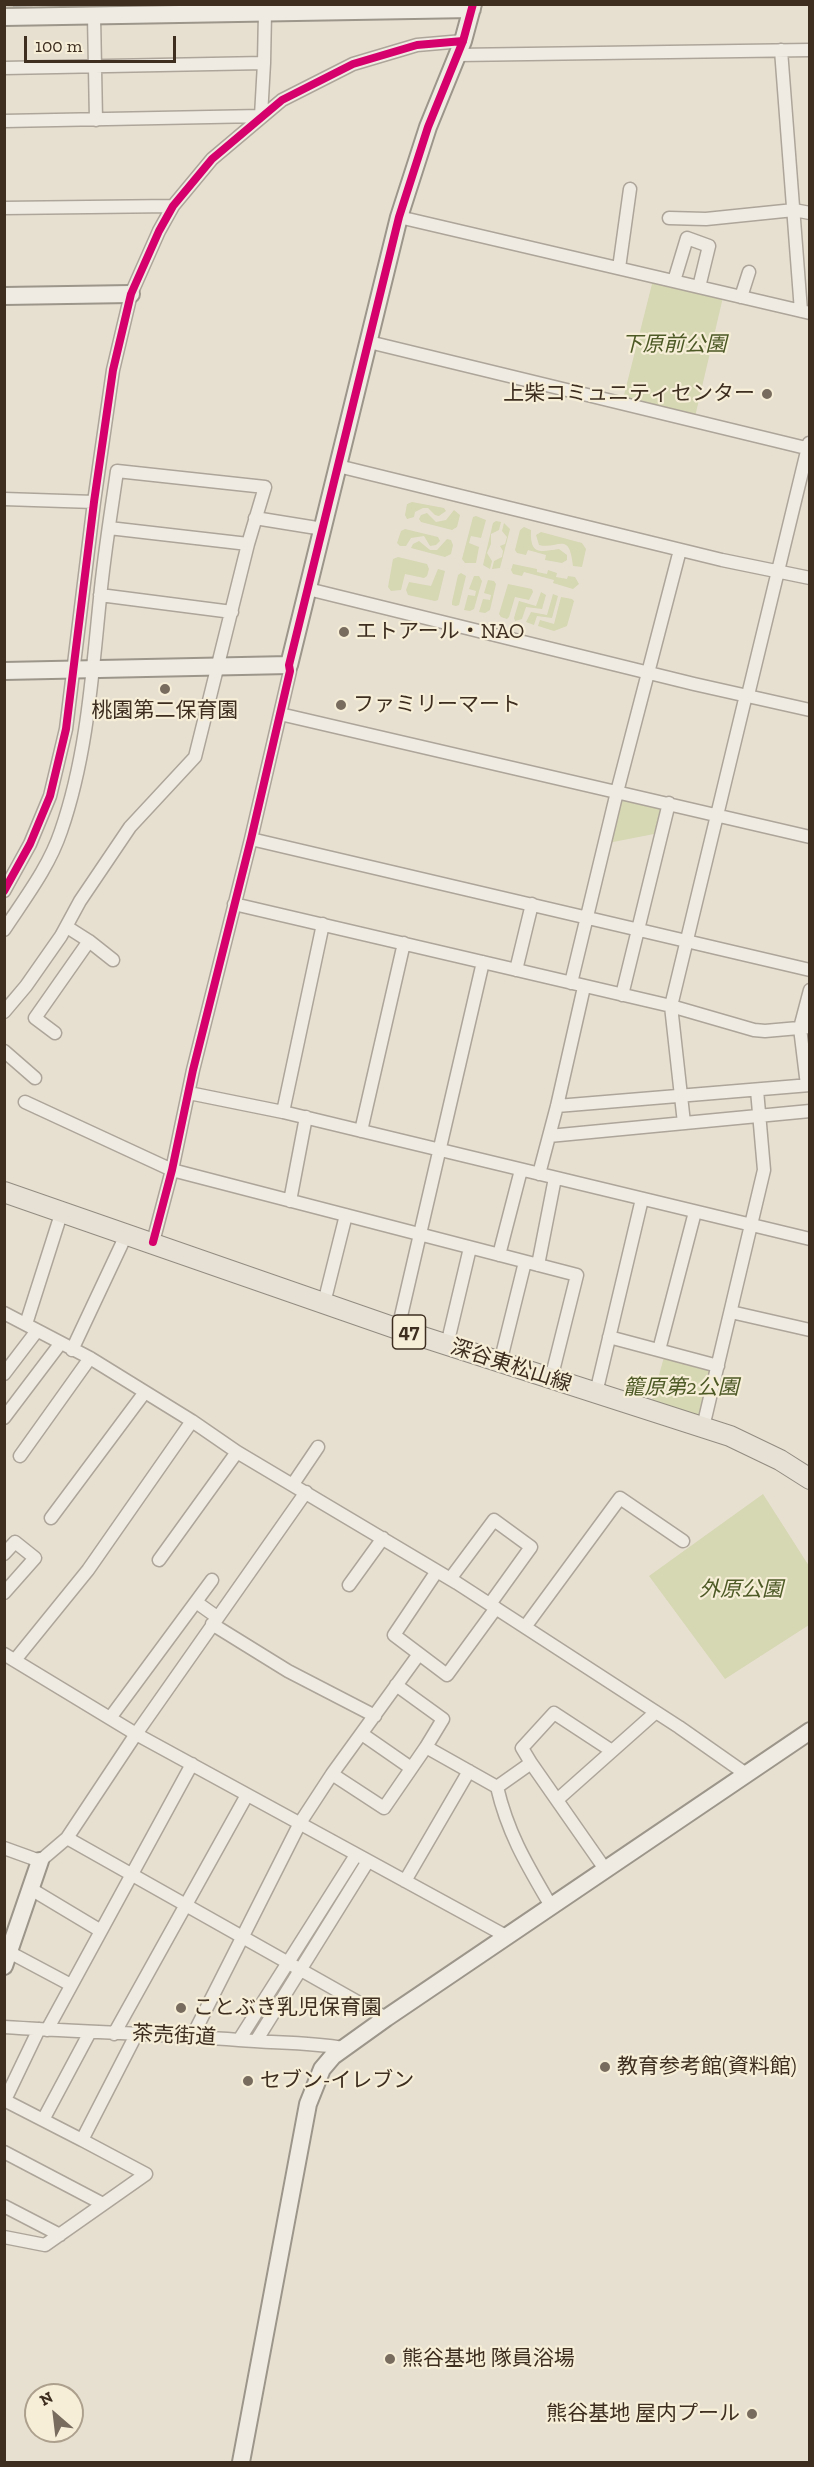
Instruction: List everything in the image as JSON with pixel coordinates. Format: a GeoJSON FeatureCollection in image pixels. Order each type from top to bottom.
{"type":"FeatureCollection","features":[{"type":"Feature","properties":{"kind":"main road","name":"深谷東松山線"},"geometry":{"type":"LineString","coordinates":[[4,1192],[398,1329],[703,1427],[780,1460],[810,1479]]}},
{"type":"Feature","properties":{"kind":"street"},"geometry":{"type":"LineString","coordinates":[[4,17],[472,7],[460,48],[428,127],[399,217],[289,665],[290,670],[251,839],[153,1242]]}},
{"type":"Feature","properties":{"kind":"street"},"geometry":{"type":"LineString","coordinates":[[261,116],[265,12]]}},
{"type":"Feature","properties":{"kind":"street"},"geometry":{"type":"LineString","coordinates":[[94,16],[96,120]]}},
{"type":"Feature","properties":{"kind":"street"},"geometry":{"type":"LineString","coordinates":[[4,891],[30,844],[50,796],[66,729],[113,370],[130,294],[144,261],[173,206],[212,159],[282,100],[353,64],[417,45],[460,48],[810,50]]}},
{"type":"Feature","properties":{"kind":"street"},"geometry":{"type":"LineString","coordinates":[[399,217],[805,312],[781,50]]}},
{"type":"Feature","properties":{"kind":"street"},"geometry":{"type":"LineString","coordinates":[[4,68],[264,63]]}},
{"type":"Feature","properties":{"kind":"street"},"geometry":{"type":"LineString","coordinates":[[4,121],[261,116]]}},
{"type":"Feature","properties":{"kind":"street"},"geometry":{"type":"LineString","coordinates":[[619,268],[630,189]]}},
{"type":"Feature","properties":{"kind":"street"},"geometry":{"type":"LineString","coordinates":[[4,208],[173,206]]}},
{"type":"Feature","properties":{"kind":"street"},"geometry":{"type":"LineString","coordinates":[[669,218],[706,219],[794,210],[810,213]]}},
{"type":"Feature","properties":{"kind":"street"},"geometry":{"type":"LineString","coordinates":[[674,281],[687,238],[709,246],[699,287]]}},
{"type":"Feature","properties":{"kind":"street"},"geometry":{"type":"LineString","coordinates":[[741,297],[749,272]]}},
{"type":"Feature","properties":{"kind":"street"},"geometry":{"type":"LineString","coordinates":[[4,296],[130,294]]}},
{"type":"Feature","properties":{"kind":"street"},"geometry":{"type":"LineString","coordinates":[[369,342],[809,447],[671,1006],[684,1122]]}},
{"type":"Feature","properties":{"kind":"street"},"geometry":{"type":"LineString","coordinates":[[338,466],[680,550],[810,578]]}},
{"type":"Feature","properties":{"kind":"street"},"geometry":{"type":"LineString","coordinates":[[4,930],[42,872],[61,832],[79,765],[94,669],[100,595],[117,471],[265,487],[216,667],[195,757],[130,827],[27,986],[4,1012]]}},
{"type":"Feature","properties":{"kind":"street"},"geometry":{"type":"LineString","coordinates":[[4,499],[94,502]]}},
{"type":"Feature","properties":{"kind":"street"},"geometry":{"type":"LineString","coordinates":[[255,518],[322,529]]}},
{"type":"Feature","properties":{"kind":"street"},"geometry":{"type":"LineString","coordinates":[[109,528],[248,544]]}},
{"type":"Feature","properties":{"kind":"street"},"geometry":{"type":"LineString","coordinates":[[571,983],[617,792],[680,550]]}},
{"type":"Feature","properties":{"kind":"street"},"geometry":{"type":"LineString","coordinates":[[308,589],[647,673],[810,710]]}},
{"type":"Feature","properties":{"kind":"street"},"geometry":{"type":"LineString","coordinates":[[100,595],[232,612]]}},
{"type":"Feature","properties":{"kind":"street"},"geometry":{"type":"LineString","coordinates":[[4,671],[289,665]]}},
{"type":"Feature","properties":{"kind":"street"},"geometry":{"type":"LineString","coordinates":[[280,714],[810,837]]}},
{"type":"Feature","properties":{"kind":"street"},"geometry":{"type":"LineString","coordinates":[[622,995],[669,803]]}},
{"type":"Feature","properties":{"kind":"street"},"geometry":{"type":"LineString","coordinates":[[251,839],[810,970]]}},
{"type":"Feature","properties":{"kind":"street"},"geometry":{"type":"LineString","coordinates":[[234,904],[671,1006],[754,1030],[805,1028]]}},
{"type":"Feature","properties":{"kind":"street"},"geometry":{"type":"LineString","coordinates":[[516,970],[532,904]]}},
{"type":"Feature","properties":{"kind":"street"},"geometry":{"type":"LineString","coordinates":[[283,1112],[323,924]]}},
{"type":"Feature","properties":{"kind":"street"},"geometry":{"type":"LineString","coordinates":[[67,927],[113,960]]}},
{"type":"Feature","properties":{"kind":"street"},"geometry":{"type":"LineString","coordinates":[[55,1033],[35,1018],[89,941]]}},
{"type":"Feature","properties":{"kind":"street"},"geometry":{"type":"LineString","coordinates":[[361,1131],[404,943]]}},
{"type":"Feature","properties":{"kind":"street"},"geometry":{"type":"LineString","coordinates":[[398,1329],[483,962]]}},
{"type":"Feature","properties":{"kind":"street"},"geometry":{"type":"LineString","coordinates":[[539,1174],[584,987]]}},
{"type":"Feature","properties":{"kind":"street"},"geometry":{"type":"LineString","coordinates":[[557,1106],[808,1085],[805,1028],[810,990]]}},
{"type":"Feature","properties":{"kind":"street"},"geometry":{"type":"LineString","coordinates":[[4,1051],[35,1078]]}},
{"type":"Feature","properties":{"kind":"street"},"geometry":{"type":"LineString","coordinates":[[703,1427],[764,1170],[757,1090]]}},
{"type":"Feature","properties":{"kind":"street"},"geometry":{"type":"LineString","coordinates":[[189,1093],[283,1112],[810,1239]]}},
{"type":"Feature","properties":{"kind":"street"},"geometry":{"type":"LineString","coordinates":[[25,1102],[172,1170],[577,1275],[551,1379]]}},
{"type":"Feature","properties":{"kind":"street"},"geometry":{"type":"LineString","coordinates":[[549,1136],[810,1111]]}},
{"type":"Feature","properties":{"kind":"street"},"geometry":{"type":"LineString","coordinates":[[290,1201],[306,1118]]}},
{"type":"Feature","properties":{"kind":"street"},"geometry":{"type":"LineString","coordinates":[[499,1255],[521,1170]]}},
{"type":"Feature","properties":{"kind":"street"},"geometry":{"type":"LineString","coordinates":[[500,1363],[555,1178]]}},
{"type":"Feature","properties":{"kind":"street"},"geometry":{"type":"LineString","coordinates":[[596,1393],[642,1199]]}},
{"type":"Feature","properties":{"kind":"street"},"geometry":{"type":"LineString","coordinates":[[4,1374],[31,1328],[62,1211]]}},
{"type":"Feature","properties":{"kind":"street"},"geometry":{"type":"LineString","coordinates":[[659,1350],[695,1212]]}},
{"type":"Feature","properties":{"kind":"street"},"geometry":{"type":"LineString","coordinates":[[324,1303],[346,1215]]}},
{"type":"Feature","properties":{"kind":"street"},"geometry":{"type":"LineString","coordinates":[[4,1418],[66,1347],[126,1233]]}},
{"type":"Feature","properties":{"kind":"street"},"geometry":{"type":"LineString","coordinates":[[447,1345],[470,1248]]}},
{"type":"Feature","properties":{"kind":"street"},"geometry":{"type":"LineString","coordinates":[[731,1312],[810,1330]]}},
{"type":"Feature","properties":{"kind":"street"},"geometry":{"type":"LineString","coordinates":[[4,1313],[90,1358],[192,1420],[237,1452],[450,1579],[656,1712],[746,1774]]}},
{"type":"Feature","properties":{"kind":"street"},"geometry":{"type":"LineString","coordinates":[[609,1336],[718,1366]]}},
{"type":"Feature","properties":{"kind":"street"},"geometry":{"type":"LineString","coordinates":[[20,1456],[90,1358]]}},
{"type":"Feature","properties":{"kind":"street"},"geometry":{"type":"LineString","coordinates":[[51,1518],[145,1392]]}},
{"type":"Feature","properties":{"kind":"street"},"geometry":{"type":"LineString","coordinates":[[192,1420],[88,1570],[10,1657],[136,1734],[506,1936]]}},
{"type":"Feature","properties":{"kind":"street"},"geometry":{"type":"LineString","coordinates":[[293,1484],[318,1447]]}},
{"type":"Feature","properties":{"kind":"street"},"geometry":{"type":"LineString","coordinates":[[159,1560],[237,1452]]}},
{"type":"Feature","properties":{"kind":"street"},"geometry":{"type":"LineString","coordinates":[[71,1985],[7,1959],[11,1924],[31,1889],[40,1861],[67,1838],[214,1621],[306,1492]]}},
{"type":"Feature","properties":{"kind":"street"},"geometry":{"type":"LineString","coordinates":[[525,1627],[620,1498],[683,1541]]}},
{"type":"Feature","properties":{"kind":"street"},"geometry":{"type":"LineString","coordinates":[[437,1571],[394,1635],[447,1675],[531,1547],[494,1520],[450,1579]]}},
{"type":"Feature","properties":{"kind":"street"},"geometry":{"type":"LineString","coordinates":[[350,1585],[383,1538]]}},
{"type":"Feature","properties":{"kind":"street"},"geometry":{"type":"LineString","coordinates":[[4,1554],[15,1542],[35,1558],[4,1593]]}},
{"type":"Feature","properties":{"kind":"street"},"geometry":{"type":"LineString","coordinates":[[110,1718],[212,1581]]}},
{"type":"Feature","properties":{"kind":"street"},"geometry":{"type":"LineString","coordinates":[[196,1602],[214,1621],[288,1671],[375,1716]]}},
{"type":"Feature","properties":{"kind":"street"},"geometry":{"type":"LineString","coordinates":[[194,2035],[300,1823],[332,1774],[419,1654]]}},
{"type":"Feature","properties":{"kind":"street"},"geometry":{"type":"LineString","coordinates":[[332,1774],[384,1808],[443,1719],[396,1685]]}},
{"type":"Feature","properties":{"kind":"street"},"geometry":{"type":"LineString","coordinates":[[557,1800],[656,1712]]}},
{"type":"Feature","properties":{"kind":"street"},"geometry":{"type":"LineString","coordinates":[[605,1869],[522,1748],[554,1713],[612,1751]]}},
{"type":"Feature","properties":{"kind":"street"},"geometry":{"type":"LineString","coordinates":[[241,2463],[309,2104],[322,2069],[333,2055],[386,2018],[810,1731]]}},
{"type":"Feature","properties":{"kind":"street"},"geometry":{"type":"LineString","coordinates":[[362,1734],[411,1768]]}},
{"type":"Feature","properties":{"kind":"street"},"geometry":{"type":"LineString","coordinates":[[426,1747],[497,1787],[504,1818],[518,1850],[551,1906]]}},
{"type":"Feature","properties":{"kind":"street"},"geometry":{"type":"LineString","coordinates":[[497,1787],[531,1763]]}},
{"type":"Feature","properties":{"kind":"street"},"geometry":{"type":"LineString","coordinates":[[4,2237],[45,2245],[146,2174],[5,2100],[192,1764]]}},
{"type":"Feature","properties":{"kind":"street"},"geometry":{"type":"LineString","coordinates":[[405,1881],[468,1771]]}},
{"type":"Feature","properties":{"kind":"street"},"geometry":{"type":"LineString","coordinates":[[114,2034],[247,1795]]}},
{"type":"Feature","properties":{"kind":"street"},"geometry":{"type":"LineString","coordinates":[[67,1838],[386,2018]]}},
{"type":"Feature","properties":{"kind":"street"},"geometry":{"type":"LineString","coordinates":[[4,1848],[40,1861]]}},
{"type":"Feature","properties":{"kind":"street"},"geometry":{"type":"LineString","coordinates":[[239,2040],[356,1855]]}},
{"type":"Feature","properties":{"kind":"street"},"geometry":{"type":"LineString","coordinates":[[256,2041],[369,1861]]}},
{"type":"Feature","properties":{"kind":"street"},"geometry":{"type":"LineString","coordinates":[[31,1889],[101,1931]]}},
{"type":"Feature","properties":{"kind":"street","name":"茶売街道"},"geometry":{"type":"LineString","coordinates":[[4,2027],[136,2035],[194,2035],[320,2044],[344,2048]]}},
{"type":"Feature","properties":{"kind":"street"},"geometry":{"type":"LineString","coordinates":[[43,2120],[90,2032]]}},
{"type":"Feature","properties":{"kind":"street"},"geometry":{"type":"LineString","coordinates":[[82,2140],[136,2035]]}},
{"type":"Feature","properties":{"kind":"street"},"geometry":{"type":"LineString","coordinates":[[4,2152],[103,2204]]}},
{"type":"Feature","properties":{"kind":"street"},"geometry":{"type":"LineString","coordinates":[[4,2206],[60,2235]]}},
{"type":"Feature","properties":{"kind":"green space","name":"下原前公園"},"geometry":{"type":"Polygon","coordinates":[[[654,276],[724,293],[694,421],[622,403],[654,276]]]}},
{"type":"Feature","properties":{"kind":"green space"},"geometry":{"type":"Polygon","coordinates":[[[412,502],[444,508],[446,511],[439,516],[428,508],[423,508],[415,512],[414,517],[407,519],[405,515],[407,504],[412,502]]]}},
{"type":"Feature","properties":{"kind":"green space"},"geometry":{"type":"Polygon","coordinates":[[[454,510],[460,515],[457,527],[452,530],[421,522],[419,519],[421,515],[427,513],[436,522],[446,520],[454,510]]]}},
{"type":"Feature","properties":{"kind":"green space"},"geometry":{"type":"Polygon","coordinates":[[[473,517],[486,520],[481,538],[471,536],[469,543],[479,547],[476,563],[465,563],[462,559],[473,517]]]}},
{"type":"Feature","properties":{"kind":"green space"},"geometry":{"type":"Polygon","coordinates":[[[501,522],[499,530],[491,534],[491,544],[487,553],[492,561],[490,569],[483,565],[493,523],[501,522]]]}},
{"type":"Feature","properties":{"kind":"green space"},"geometry":{"type":"Polygon","coordinates":[[[504,523],[510,529],[500,568],[492,569],[494,561],[502,557],[503,551],[500,546],[505,544],[507,537],[502,531],[504,523]]]}},
{"type":"Feature","properties":{"kind":"green space"},"geometry":{"type":"Polygon","coordinates":[[[524,527],[531,530],[534,548],[541,551],[559,549],[567,555],[567,560],[562,563],[545,560],[546,555],[528,550],[526,555],[517,553],[515,550],[520,530],[524,527]]]}},
{"type":"Feature","properties":{"kind":"green space"},"geometry":{"type":"Polygon","coordinates":[[[405,529],[438,537],[440,541],[430,546],[424,536],[411,538],[406,546],[400,546],[397,543],[401,531],[405,529]]]}},
{"type":"Feature","properties":{"kind":"green space"},"geometry":{"type":"Polygon","coordinates":[[[541,532],[582,543],[586,549],[582,567],[573,566],[569,548],[566,545],[539,545],[536,535],[541,532]]]}},
{"type":"Feature","properties":{"kind":"green space"},"geometry":{"type":"Polygon","coordinates":[[[447,539],[451,540],[453,545],[451,554],[445,557],[411,548],[419,541],[430,550],[437,550],[447,539]]]}},
{"type":"Feature","properties":{"kind":"green space"},"geometry":{"type":"Polygon","coordinates":[[[398,557],[427,564],[429,569],[424,578],[405,574],[401,590],[391,591],[388,587],[393,559],[398,557]]]}},
{"type":"Feature","properties":{"kind":"green space"},"geometry":{"type":"Polygon","coordinates":[[[513,564],[537,569],[537,572],[547,574],[548,570],[557,573],[556,577],[567,579],[568,576],[575,577],[579,584],[573,589],[553,583],[554,580],[524,572],[522,576],[513,574],[511,570],[513,564]]]}},
{"type":"Feature","properties":{"kind":"green space"},"geometry":{"type":"Polygon","coordinates":[[[438,569],[445,571],[438,600],[408,595],[406,590],[409,582],[431,586],[438,569]]]}},
{"type":"Feature","properties":{"kind":"green space"},"geometry":{"type":"Polygon","coordinates":[[[461,573],[466,576],[459,605],[456,606],[452,605],[452,602],[458,575],[461,573]]]}},
{"type":"Feature","properties":{"kind":"green space"},"geometry":{"type":"Polygon","coordinates":[[[474,576],[479,576],[482,581],[474,609],[464,610],[468,595],[475,596],[476,591],[469,589],[474,576]]]}},
{"type":"Feature","properties":{"kind":"green space"},"geometry":{"type":"Polygon","coordinates":[[[488,580],[496,584],[490,610],[485,613],[479,612],[483,599],[490,600],[491,595],[484,593],[488,580]]]}},
{"type":"Feature","properties":{"kind":"green space"},"geometry":{"type":"Polygon","coordinates":[[[508,584],[532,589],[533,592],[529,600],[515,597],[507,619],[499,614],[508,584]]]}},
{"type":"Feature","properties":{"kind":"green space"},"geometry":{"type":"Polygon","coordinates":[[[541,592],[546,595],[542,609],[526,607],[522,619],[515,621],[519,601],[536,606],[541,592]]]}},
{"type":"Feature","properties":{"kind":"green space"},"geometry":{"type":"Polygon","coordinates":[[[553,594],[558,596],[552,618],[537,616],[534,625],[526,622],[531,612],[547,615],[553,594]]]}},
{"type":"Feature","properties":{"kind":"green space"},"geometry":{"type":"Polygon","coordinates":[[[561,597],[574,601],[567,626],[554,631],[538,626],[540,620],[554,624],[561,597]]]}},
{"type":"Feature","properties":{"kind":"green space"},"geometry":{"type":"Polygon","coordinates":[[[617,799],[661,808],[654,834],[608,843],[617,799]]]}},
{"type":"Feature","properties":{"kind":"green space","name":"籠原第2公園"},"geometry":{"type":"Polygon","coordinates":[[[664,1357],[713,1369],[698,1421],[651,1404],[664,1357]]]}},
{"type":"Feature","properties":{"kind":"green space","name":"外原公園"},"geometry":{"type":"Polygon","coordinates":[[[763,1494],[809,1566],[809,1625],[725,1679],[649,1576],[763,1494]]]}},
{"type":"Feature","properties":{"kind":"railway"},"geometry":{"type":"LineString","coordinates":[[4,5],[31,4]]}},
{"type":"Feature","properties":{"kind":"cycle path"},"geometry":{"type":"LineString","coordinates":[[153,1242],[251,839],[290,671],[289,665],[399,217],[428,127],[463,41],[473,4]]}},
{"type":"Feature","properties":{"kind":"cycle path"},"geometry":{"type":"LineString","coordinates":[[4,891],[30,844],[50,796],[66,729],[113,370],[131,294],[159,231],[173,206],[212,159],[282,100],[353,64],[417,45],[463,41]]}},
{"type":"Feature","properties":{"kind":"place","name":"上柴コミュニティセンター"},"geometry":{"type":"Point","coordinates":[767,394]}},
{"type":"Feature","properties":{"kind":"place","name":"エトアール・NAO"},"geometry":{"type":"Point","coordinates":[344,632]}},
{"type":"Feature","properties":{"kind":"place","name":"桃園第二保育園"},"geometry":{"type":"Point","coordinates":[165,689]}},
{"type":"Feature","properties":{"kind":"place","name":"ファミリーマート"},"geometry":{"type":"Point","coordinates":[341,705]}},
{"type":"Feature","properties":{"kind":"place","name":"ことぶき乳児保育園"},"geometry":{"type":"Point","coordinates":[181,2008]}},
{"type":"Feature","properties":{"kind":"place","name":"教育参考館(資料館)"},"geometry":{"type":"Point","coordinates":[605,2067]}},
{"type":"Feature","properties":{"kind":"place","name":"セブン-イレブン"},"geometry":{"type":"Point","coordinates":[248,2081]}},
{"type":"Feature","properties":{"kind":"place","name":"熊谷基地 隊員浴場"},"geometry":{"type":"Point","coordinates":[390,2359]}},
{"type":"Feature","properties":{"kind":"place","name":"熊谷基地 屋内プール"},"geometry":{"type":"Point","coordinates":[752,2414]}}]}
